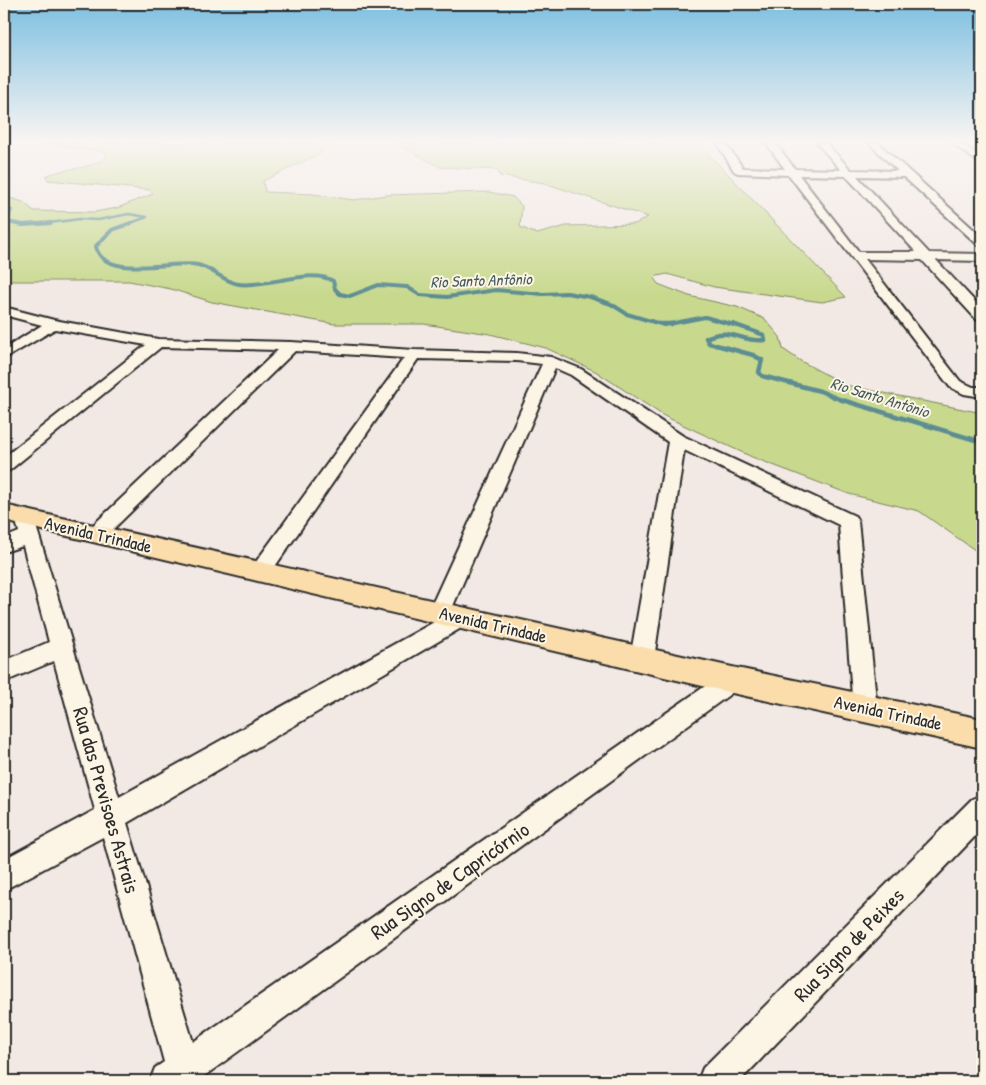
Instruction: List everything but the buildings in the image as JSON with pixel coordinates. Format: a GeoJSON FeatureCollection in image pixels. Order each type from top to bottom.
{"type":"FeatureCollection","features":[{"type":"Feature","properties":{"kind":"main road","name":"Avenida Trindade"},"geometry":{"type":"LineString","coordinates":[[20,523],[96,534],[732,680],[982,734]]}},
{"type":"Feature","properties":{"kind":"street"},"geometry":{"type":"LineString","coordinates":[[809,194],[954,384],[970,391],[982,392]]}},
{"type":"Feature","properties":{"kind":"street"},"geometry":{"type":"LineString","coordinates":[[867,194],[982,317]]}},
{"type":"Feature","properties":{"kind":"street"},"geometry":{"type":"LineString","coordinates":[[928,194],[982,243]]}},
{"type":"Feature","properties":{"kind":"street"},"geometry":{"type":"LineString","coordinates":[[856,255],[982,257]]}},
{"type":"Feature","properties":{"kind":"street"},"geometry":{"type":"LineString","coordinates":[[4,311],[53,324],[158,343],[292,346],[414,354],[517,357],[551,361],[576,372],[677,440],[848,521],[865,708]]}},
{"type":"Feature","properties":{"kind":"street"},"geometry":{"type":"LineString","coordinates":[[4,355],[53,324]]}},
{"type":"Feature","properties":{"kind":"street"},"geometry":{"type":"LineString","coordinates":[[4,466],[158,343]]}},
{"type":"Feature","properties":{"kind":"street"},"geometry":{"type":"LineString","coordinates":[[96,534],[292,346]]}},
{"type":"Feature","properties":{"kind":"street"},"geometry":{"type":"LineString","coordinates":[[260,572],[414,354]]}},
{"type":"Feature","properties":{"kind":"street"},"geometry":{"type":"LineString","coordinates":[[4,875],[111,817],[450,616],[551,361]]}},
{"type":"Feature","properties":{"kind":"street"},"geometry":{"type":"LineString","coordinates":[[642,659],[677,440]]}},
{"type":"Feature","properties":{"kind":"street"},"geometry":{"type":"LineString","coordinates":[[4,545],[20,523]]}},
{"type":"Feature","properties":{"kind":"street","name":"Rua das Previsoes Astrais"},"geometry":{"type":"LineString","coordinates":[[20,523],[62,647],[111,817],[179,1077]]}},
{"type":"Feature","properties":{"kind":"street"},"geometry":{"type":"LineString","coordinates":[[4,672],[62,647]]}},
{"type":"Feature","properties":{"kind":"street","name":"Rua Signo de Capricórnio"},"geometry":{"type":"LineString","coordinates":[[179,1077],[732,680]]}},
{"type":"Feature","properties":{"kind":"street","name":"Rua Signo de Peixes"},"geometry":{"type":"LineString","coordinates":[[716,1081],[982,808]]}},
{"type":"Feature","properties":{"kind":"green space"},"geometry":{"type":"Polygon","coordinates":[[[153,194],[304,194],[354,200],[386,195],[497,194],[513,197],[522,206],[520,227],[537,234],[566,226],[635,224],[648,217],[577,194],[747,194],[846,297],[822,302],[714,287],[667,274],[653,277],[658,284],[689,296],[737,307],[765,319],[780,337],[783,349],[845,385],[982,413],[982,555],[919,511],[849,494],[752,457],[664,416],[595,371],[546,348],[490,334],[424,324],[334,324],[212,302],[171,289],[129,281],[8,281],[4,279],[4,196],[23,202],[34,211],[95,212],[117,208],[153,194]]]}},
{"type":"Feature","properties":{"kind":"waterway","name":"Rio Santo Antônio"},"geometry":{"type":"LineString","coordinates":[[4,206],[12,210],[7,221],[14,223]]}},
{"type":"Feature","properties":{"kind":"waterway","name":"Rio Santo Antônio"},"geometry":{"type":"LineString","coordinates":[[48,223],[79,219],[98,220],[129,214],[147,217],[128,224]]}},
{"type":"Feature","properties":{"kind":"waterway","name":"Rio Santo Antônio"},"geometry":{"type":"LineString","coordinates":[[14,223],[23,225],[48,223]]}},
{"type":"Feature","properties":{"kind":"waterway","name":"Rio Santo Antônio"},"geometry":{"type":"LineString","coordinates":[[42,224],[48,223]]}},
{"type":"Feature","properties":{"kind":"waterway","name":"Rio Santo Antônio"},"geometry":{"type":"LineString","coordinates":[[131,223],[112,230],[96,246],[101,257],[111,263],[125,266],[198,265],[228,281],[239,284],[313,276],[324,277],[333,281],[335,289],[340,294],[350,296],[378,285],[407,287],[420,295],[447,297],[496,290],[543,294],[567,293],[590,297],[611,304],[627,314],[664,325],[669,324]]}},
{"type":"Feature","properties":{"kind":"waterway","name":"Rio Santo Antônio"},"geometry":{"type":"LineString","coordinates":[[669,324],[705,317],[738,326]]}},
{"type":"Feature","properties":{"kind":"waterway","name":"Rio Santo Antônio"},"geometry":{"type":"LineString","coordinates":[[662,324],[669,324]]}},
{"type":"Feature","properties":{"kind":"waterway","name":"Rio Santo Antônio"},"geometry":{"type":"LineString","coordinates":[[733,324],[764,335],[765,340],[749,339],[729,334],[714,335],[706,338],[709,343],[753,355],[762,360],[759,372],[762,376],[820,391],[839,399],[982,442]]}}]}
